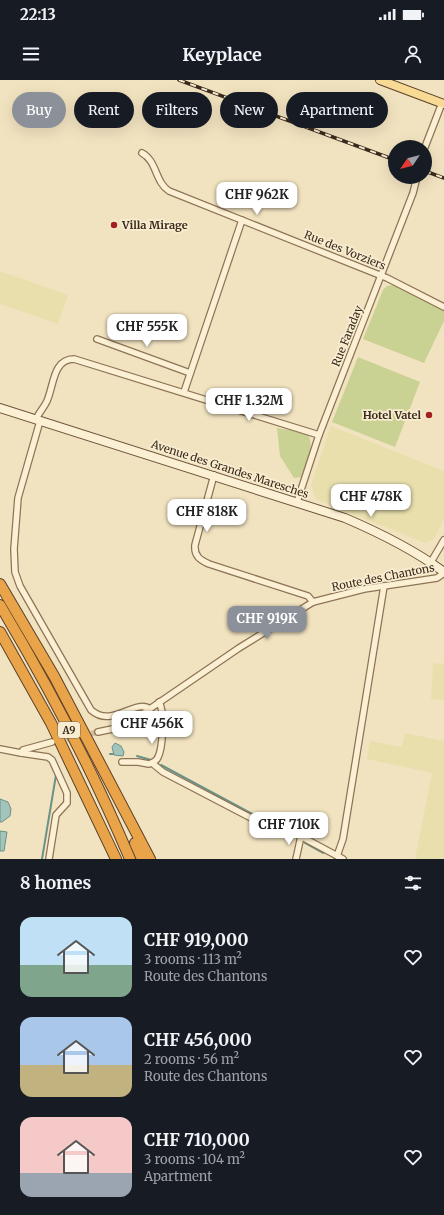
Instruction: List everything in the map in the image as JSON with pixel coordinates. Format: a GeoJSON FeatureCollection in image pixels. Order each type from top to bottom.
{"type":"FeatureCollection","features":[{"type":"Feature","properties":{"kind":"highway","name":"A9"},"geometry":{"type":"LineString","coordinates":[[0,584],[69,704],[142,859]]}},
{"type":"Feature","properties":{"kind":"highway","name":"A9"},"geometry":{"type":"LineString","coordinates":[[0,605],[35,664],[71,733],[130,859]]}},
{"type":"Feature","properties":{"kind":"highway"},"geometry":{"type":"LineString","coordinates":[[0,632],[44,711],[116,859]]}},
{"type":"Feature","properties":{"kind":"highway"},"geometry":{"type":"LineString","coordinates":[[69,704],[150,859]]}},
{"type":"Feature","properties":{"kind":"highway"},"geometry":{"type":"LineString","coordinates":[[71,764],[109,859]]}},
{"type":"Feature","properties":{"kind":"main road"},"geometry":{"type":"LineString","coordinates":[[380,80],[443,103]]}},
{"type":"Feature","properties":{"kind":"main road","name":"Avenue des Grandes Maresches"},"geometry":{"type":"LineString","coordinates":[[0,408],[297,502],[373,530],[406,547],[431,562],[444,572]]}},
{"type":"Feature","properties":{"kind":"street"},"geometry":{"type":"LineString","coordinates":[[428,140],[443,103]]}},
{"type":"Feature","properties":{"kind":"street","name":"Rue des Vorziers"},"geometry":{"type":"LineString","coordinates":[[142,153],[149,158],[166,189],[381,276],[444,307]]}},
{"type":"Feature","properties":{"kind":"street","name":"Rue Faraday"},"geometry":{"type":"LineString","coordinates":[[297,502],[319,435],[415,184]]}},
{"type":"Feature","properties":{"kind":"street"},"geometry":{"type":"LineString","coordinates":[[184,392],[242,220]]}},
{"type":"Feature","properties":{"kind":"street"},"geometry":{"type":"LineString","coordinates":[[97,338],[190,373]]}},
{"type":"Feature","properties":{"kind":"street"},"geometry":{"type":"LineString","coordinates":[[150,709],[142,706],[107,716],[100,716],[91,710],[18,582],[14,556],[18,498],[38,420],[58,367],[62,362],[70,359],[78,359],[319,435]]}},
{"type":"Feature","properties":{"kind":"street"},"geometry":{"type":"LineString","coordinates":[[214,476],[196,545],[196,553],[198,557],[209,564],[308,596],[314,602]]}},
{"type":"Feature","properties":{"kind":"street"},"geometry":{"type":"LineString","coordinates":[[431,562],[444,540]]}},
{"type":"Feature","properties":{"kind":"street","name":"Route des Chantons"},"geometry":{"type":"LineString","coordinates":[[98,732],[126,724],[239,648],[314,602],[336,595],[437,578],[444,572]]}},
{"type":"Feature","properties":{"kind":"street"},"geometry":{"type":"LineString","coordinates":[[122,762],[152,763],[163,772],[241,813],[255,820],[289,830],[340,858],[384,586]]}},
{"type":"Feature","properties":{"kind":"street"},"geometry":{"type":"LineString","coordinates":[[152,763],[158,758],[161,744],[163,712],[159,702]]}},
{"type":"Feature","properties":{"kind":"street"},"geometry":{"type":"LineString","coordinates":[[21,753],[23,750],[52,742]]}},
{"type":"Feature","properties":{"kind":"street"},"geometry":{"type":"LineString","coordinates":[[0,749],[48,757],[52,760],[68,793],[67,803],[56,814],[49,859]]}},
{"type":"Feature","properties":{"kind":"street"},"geometry":{"type":"LineString","coordinates":[[296,859],[301,836]]}},
{"type":"Feature","properties":{"kind":"shaded area"},"geometry":{"type":"Polygon","coordinates":[[[0,271],[68,295],[58,324],[0,304],[0,271]]]}},
{"type":"Feature","properties":{"kind":"shaded area"},"geometry":{"type":"Polygon","coordinates":[[[331,426],[444,471],[444,520],[433,540],[425,543],[316,499],[311,485],[331,426]]]}},
{"type":"Feature","properties":{"kind":"shaded area"},"geometry":{"type":"Polygon","coordinates":[[[433,663],[444,664],[444,700],[431,699],[433,663]]]}},
{"type":"Feature","properties":{"kind":"shaded area"},"geometry":{"type":"Polygon","coordinates":[[[405,733],[444,741],[444,859],[415,859],[432,773],[367,759],[370,741],[402,747],[405,733]]]}},
{"type":"Feature","properties":{"kind":"green space"},"geometry":{"type":"Polygon","coordinates":[[[393,285],[444,310],[444,321],[424,363],[363,339],[383,290],[387,286],[393,285]]]}},
{"type":"Feature","properties":{"kind":"green space"},"geometry":{"type":"Polygon","coordinates":[[[358,357],[420,382],[395,447],[332,422],[358,357]]]}},
{"type":"Feature","properties":{"kind":"green space"},"geometry":{"type":"Polygon","coordinates":[[[277,428],[307,433],[310,438],[311,444],[309,455],[301,477],[294,478],[280,456],[277,428]]]}},
{"type":"Feature","properties":{"kind":"water"},"geometry":{"type":"Polygon","coordinates":[[[115,743],[121,746],[124,752],[123,756],[114,755],[112,747],[115,743]]]}},
{"type":"Feature","properties":{"kind":"water"},"geometry":{"type":"Polygon","coordinates":[[[0,799],[8,802],[11,809],[10,816],[2,822],[0,822],[0,799]]]}},
{"type":"Feature","properties":{"kind":"water"},"geometry":{"type":"Polygon","coordinates":[[[0,831],[7,832],[4,851],[0,851],[0,831]]]}},
{"type":"Feature","properties":{"kind":"waterway"},"geometry":{"type":"LineString","coordinates":[[137,756],[151,760]]}},
{"type":"Feature","properties":{"kind":"waterway"},"geometry":{"type":"LineString","coordinates":[[161,765],[258,817]]}},
{"type":"Feature","properties":{"kind":"waterway"},"geometry":{"type":"LineString","coordinates":[[42,859],[56,775]]}},
{"type":"Feature","properties":{"kind":"waterway"},"geometry":{"type":"LineString","coordinates":[[284,832],[294,837]]}},
{"type":"Feature","properties":{"kind":"waterway"},"geometry":{"type":"LineString","coordinates":[[305,843],[323,853]]}},
{"type":"Feature","properties":{"kind":"tunnel"},"geometry":{"type":"LineString","coordinates":[[58,741],[98,732]]}},
{"type":"Feature","properties":{"kind":"railway"},"geometry":{"type":"LineString","coordinates":[[179,80],[388,157]]}},
{"type":"Feature","properties":{"kind":"railway"},"geometry":{"type":"LineString","coordinates":[[432,174],[444,178]]}},
{"type":"Feature","properties":{"kind":"place","name":"Villa Mirage"},"geometry":{"type":"Point","coordinates":[114,225]}},
{"type":"Feature","properties":{"kind":"place","name":"Hotel Vatel"},"geometry":{"type":"Point","coordinates":[429,415]}}]}
